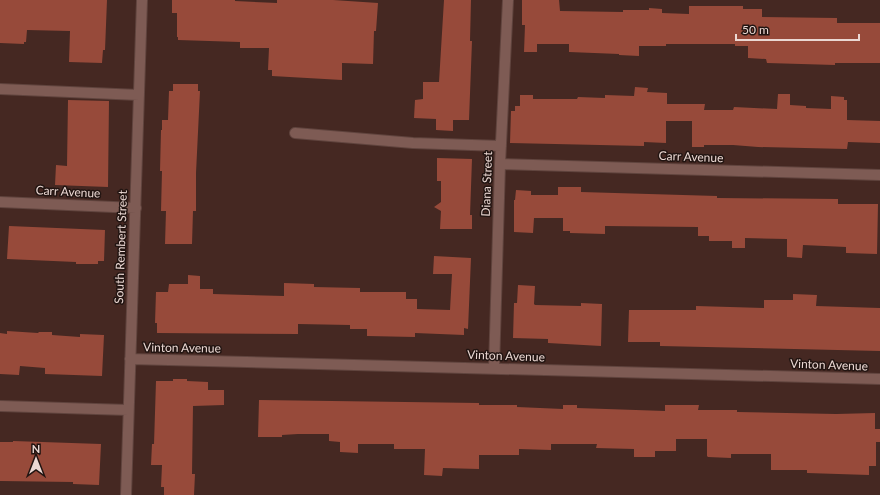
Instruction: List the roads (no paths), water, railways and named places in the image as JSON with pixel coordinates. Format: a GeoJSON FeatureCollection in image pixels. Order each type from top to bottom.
{"type":"FeatureCollection","features":[{"type":"Feature","properties":{"kind":"street","name":"South Rembert Street"},"geometry":{"type":"LineString","coordinates":[[126,495],[142,0]]}},
{"type":"Feature","properties":{"kind":"street","name":"Diana Street"},"geometry":{"type":"LineString","coordinates":[[494,369],[500,164],[508,0]]}},
{"type":"Feature","properties":{"kind":"street"},"geometry":{"type":"LineString","coordinates":[[0,90],[139,94]]}},
{"type":"Feature","properties":{"kind":"street"},"geometry":{"type":"LineString","coordinates":[[295,133],[413,143],[501,146]]}},
{"type":"Feature","properties":{"kind":"street","name":"Carr Avenue"},"geometry":{"type":"LineString","coordinates":[[500,164],[880,175]]}},
{"type":"Feature","properties":{"kind":"street","name":"Carr Avenue"},"geometry":{"type":"LineString","coordinates":[[0,202],[136,208]]}},
{"type":"Feature","properties":{"kind":"street","name":"Vinton Avenue"},"geometry":{"type":"LineString","coordinates":[[130,359],[880,379]]}},
{"type":"Feature","properties":{"kind":"street"},"geometry":{"type":"LineString","coordinates":[[0,406],[128,410]]}}]}
